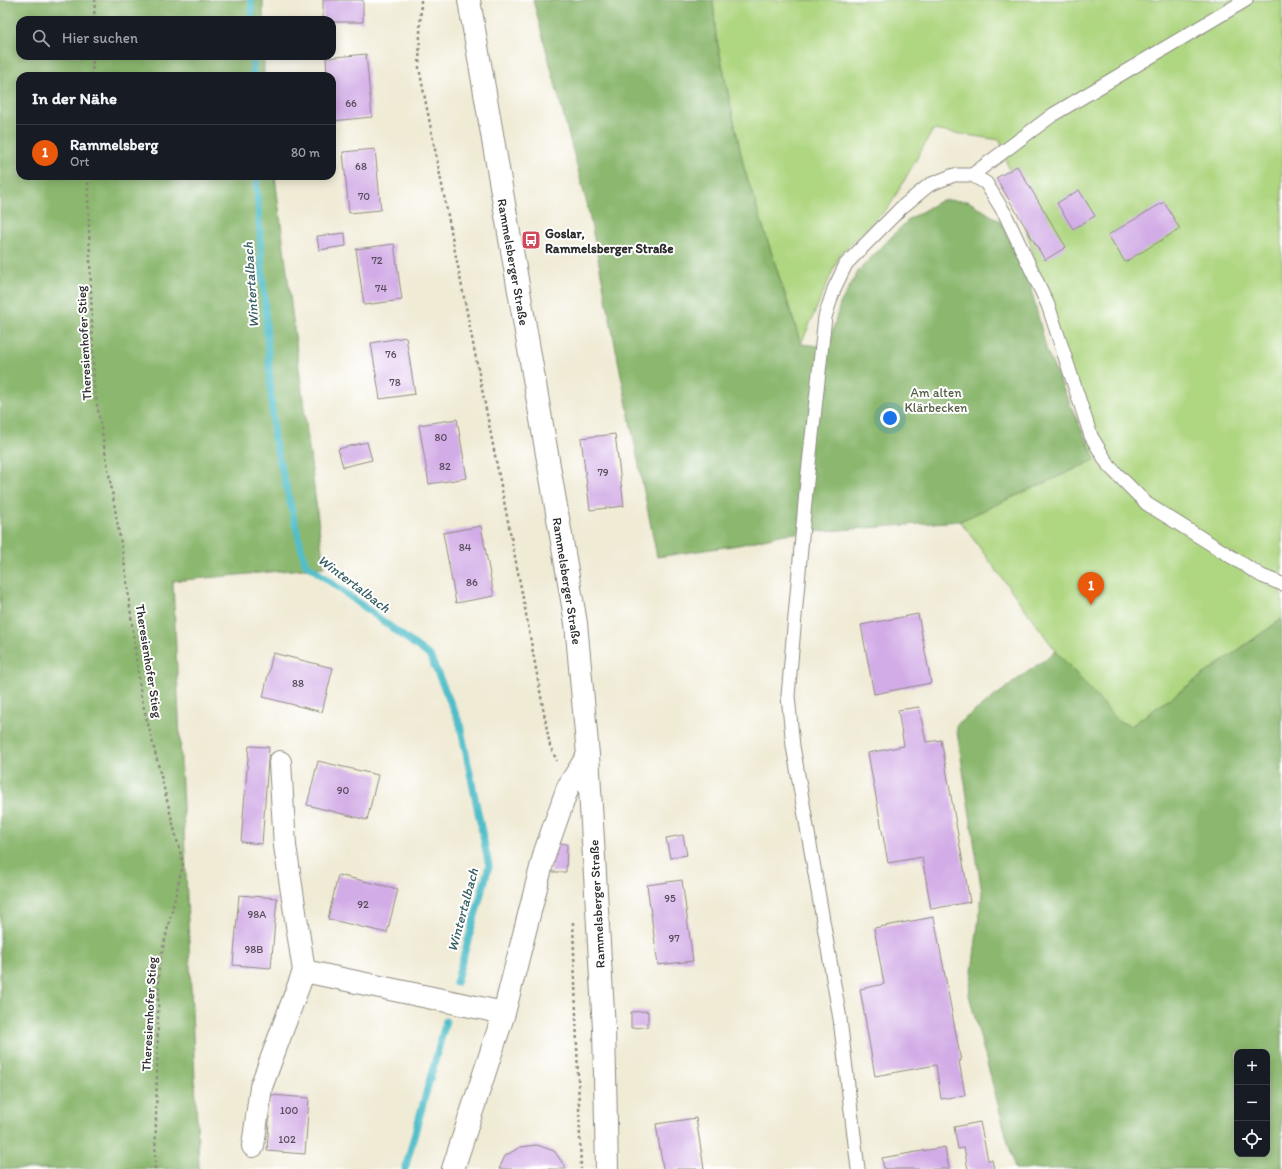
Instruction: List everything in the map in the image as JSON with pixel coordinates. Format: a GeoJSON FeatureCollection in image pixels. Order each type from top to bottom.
{"type":"FeatureCollection","features":[{"type":"Feature","properties":{"kind":"street","name":"Rammelsberger Straße"},"geometry":{"type":"LineString","coordinates":[[469,0],[576,623],[588,755],[604,1029],[607,1169]]}},
{"type":"Feature","properties":{"kind":"street"},"geometry":{"type":"LineString","coordinates":[[453,1169],[504,1013],[545,852],[568,786],[588,755]]}},
{"type":"Feature","properties":{"kind":"street"},"geometry":{"type":"LineString","coordinates":[[253,1146],[261,1087],[304,971],[285,846],[280,762]]}},
{"type":"Feature","properties":{"kind":"street"},"geometry":{"type":"LineString","coordinates":[[304,971],[504,1013]]}},
{"type":"Feature","properties":{"kind":"lane"},"geometry":{"type":"LineString","coordinates":[[972,175],[1054,114],[1246,0]]}},
{"type":"Feature","properties":{"kind":"lane"},"geometry":{"type":"LineString","coordinates":[[858,1169],[840,1019],[793,746],[788,696],[806,491],[825,317],[834,289],[846,264],[902,208],[929,185],[954,176],[972,175],[986,183],[1009,221],[1048,305],[1091,436],[1109,466],[1147,504],[1262,576],[1282,584]]}},
{"type":"Feature","properties":{"kind":"path"},"geometry":{"type":"LineString","coordinates":[[94,16],[95,0]]}},
{"type":"Feature","properties":{"kind":"path"},"geometry":{"type":"LineString","coordinates":[[421,0],[419,68],[524,602],[550,746],[568,786]]}},
{"type":"Feature","properties":{"kind":"path"},"geometry":{"type":"LineString","coordinates":[[92,72],[93,60]]}},
{"type":"Feature","properties":{"kind":"path","name":"Theresienhofer Stieg"},"geometry":{"type":"LineString","coordinates":[[88,180],[94,387],[125,567],[141,696],[183,864],[159,965],[155,1169]]}},
{"type":"Feature","properties":{"kind":"path"},"geometry":{"type":"LineString","coordinates":[[573,922],[581,1169]]}},
{"type":"Feature","properties":{"kind":"green space"},"geometry":{"type":"Polygon","coordinates":[[[0,0],[263,0],[263,16],[16,16],[16,60],[264,60],[264,72],[16,72],[16,180],[276,180],[324,567],[173,581],[199,1169],[0,1169],[0,0]]]}},
{"type":"Feature","properties":{"kind":"green space","name":"Am alten Klärbecken"},"geometry":{"type":"Polygon","coordinates":[[[533,0],[713,0],[716,36],[744,168],[801,344],[828,347],[840,304],[859,270],[909,219],[942,200],[968,201],[1000,221],[1028,276],[1047,352],[1095,460],[960,521],[785,534],[739,545],[657,557],[588,208],[533,0]]]}},
{"type":"Feature","properties":{"kind":"green space"},"geometry":{"type":"Polygon","coordinates":[[[713,0],[1282,0],[1282,619],[1131,726],[1118,722],[1056,651],[960,521],[1094,460],[1000,140],[933,130],[889,207],[840,254],[801,344],[744,168],[716,36],[713,0]]]}},
{"type":"Feature","properties":{"kind":"green space"},"geometry":{"type":"Polygon","coordinates":[[[1282,619],[1282,1169],[1015,1169],[969,995],[982,893],[956,725],[1056,651],[1118,721],[1131,726],[1282,619]]]}},
{"type":"Feature","properties":{"kind":"building"},"geometry":{"type":"Polygon","coordinates":[[[323,0],[363,0],[363,22],[336,22],[336,16],[323,16],[323,0]]]}},
{"type":"Feature","properties":{"kind":"building"},"geometry":{"type":"Polygon","coordinates":[[[366,54],[372,117],[336,121],[336,72],[327,72],[326,60],[336,60],[336,57],[366,54]]]}},
{"type":"Feature","properties":{"kind":"building"},"geometry":{"type":"Polygon","coordinates":[[[375,149],[381,210],[349,213],[343,152],[375,149]]]}},
{"type":"Feature","properties":{"kind":"building"},"geometry":{"type":"Polygon","coordinates":[[[1017,166],[1066,247],[1045,260],[996,178],[1017,166]]]}},
{"type":"Feature","properties":{"kind":"building"},"geometry":{"type":"Polygon","coordinates":[[[1079,190],[1095,216],[1073,229],[1057,203],[1079,190]]]}},
{"type":"Feature","properties":{"kind":"building"},"geometry":{"type":"Polygon","coordinates":[[[1164,202],[1180,229],[1125,262],[1108,235],[1164,202]]]}},
{"type":"Feature","properties":{"kind":"building"},"geometry":{"type":"Polygon","coordinates":[[[345,233],[346,246],[319,250],[317,236],[345,233]]]}},
{"type":"Feature","properties":{"kind":"building"},"geometry":{"type":"Polygon","coordinates":[[[394,244],[402,300],[364,305],[356,249],[394,244]]]}},
{"type":"Feature","properties":{"kind":"building"},"geometry":{"type":"Polygon","coordinates":[[[406,337],[415,394],[380,399],[371,343],[406,337]]]}},
{"type":"Feature","properties":{"kind":"building"},"geometry":{"type":"Polygon","coordinates":[[[457,419],[467,478],[429,484],[419,425],[457,419]]]}},
{"type":"Feature","properties":{"kind":"building"},"geometry":{"type":"Polygon","coordinates":[[[615,434],[624,506],[590,510],[581,438],[615,434]]]}},
{"type":"Feature","properties":{"kind":"building"},"geometry":{"type":"Polygon","coordinates":[[[367,442],[372,460],[343,467],[338,449],[367,442]]]}},
{"type":"Feature","properties":{"kind":"building"},"geometry":{"type":"Polygon","coordinates":[[[481,526],[494,596],[456,603],[443,533],[481,526]]]}},
{"type":"Feature","properties":{"kind":"building"},"geometry":{"type":"Polygon","coordinates":[[[918,614],[931,683],[874,694],[861,625],[918,614]]]}},
{"type":"Feature","properties":{"kind":"building"},"geometry":{"type":"Polygon","coordinates":[[[273,653],[333,668],[322,712],[263,697],[273,653]]]}},
{"type":"Feature","properties":{"kind":"building"},"geometry":{"type":"Polygon","coordinates":[[[919,707],[926,742],[941,740],[970,902],[931,909],[922,857],[888,863],[868,753],[904,746],[898,710],[919,707]]]}},
{"type":"Feature","properties":{"kind":"building"},"geometry":{"type":"Polygon","coordinates":[[[249,746],[269,747],[262,844],[241,842],[249,746]]]}},
{"type":"Feature","properties":{"kind":"building"},"geometry":{"type":"Polygon","coordinates":[[[318,761],[378,775],[367,820],[307,805],[318,761]]]}},
{"type":"Feature","properties":{"kind":"building"},"geometry":{"type":"Polygon","coordinates":[[[683,835],[687,855],[670,858],[666,838],[683,835]]]}},
{"type":"Feature","properties":{"kind":"building"},"geometry":{"type":"Polygon","coordinates":[[[552,843],[567,844],[566,872],[551,872],[552,843]]]}},
{"type":"Feature","properties":{"kind":"building"},"geometry":{"type":"Polygon","coordinates":[[[338,875],[398,889],[387,933],[328,919],[338,875]]]}},
{"type":"Feature","properties":{"kind":"building"},"geometry":{"type":"Polygon","coordinates":[[[682,880],[693,961],[658,965],[647,885],[682,880]]]}},
{"type":"Feature","properties":{"kind":"building"},"geometry":{"type":"Polygon","coordinates":[[[239,895],[277,898],[271,968],[233,965],[239,895]]]}},
{"type":"Feature","properties":{"kind":"building"},"geometry":{"type":"Polygon","coordinates":[[[934,917],[961,1061],[959,1061],[965,1095],[941,1099],[936,1065],[875,1076],[860,989],[884,984],[874,928],[934,917]]]}},
{"type":"Feature","properties":{"kind":"building"},"geometry":{"type":"Polygon","coordinates":[[[648,1011],[648,1027],[631,1028],[631,1012],[648,1011]]]}},
{"type":"Feature","properties":{"kind":"building"},"geometry":{"type":"Polygon","coordinates":[[[271,1095],[309,1098],[305,1154],[267,1151],[271,1095]]]}},
{"type":"Feature","properties":{"kind":"building"},"geometry":{"type":"Polygon","coordinates":[[[696,1118],[704,1169],[663,1169],[656,1124],[696,1118]]]}},
{"type":"Feature","properties":{"kind":"building"},"geometry":{"type":"Polygon","coordinates":[[[980,1122],[988,1160],[992,1160],[994,1169],[968,1169],[964,1148],[958,1149],[954,1127],[980,1122]]]}},
{"type":"Feature","properties":{"kind":"building"},"geometry":{"type":"Polygon","coordinates":[[[537,1145],[554,1151],[567,1169],[499,1169],[505,1156],[520,1147],[537,1145]]]}},
{"type":"Feature","properties":{"kind":"building"},"geometry":{"type":"Polygon","coordinates":[[[945,1147],[949,1169],[884,1169],[882,1158],[945,1147]]]}},
{"type":"Feature","properties":{"kind":"waterway","name":"Wintertalbach"},"geometry":{"type":"LineString","coordinates":[[251,0],[252,16]]}},
{"type":"Feature","properties":{"kind":"waterway","name":"Wintertalbach"},"geometry":{"type":"LineString","coordinates":[[253,60],[253,72]]}},
{"type":"Feature","properties":{"kind":"waterway","name":"Wintertalbach"},"geometry":{"type":"LineString","coordinates":[[256,180],[274,438],[305,563],[430,656],[460,724],[489,866],[456,983]]}},
{"type":"Feature","properties":{"kind":"waterway","name":"Wintertalbach"},"geometry":{"type":"LineString","coordinates":[[405,1169],[446,1021]]}},
{"type":"Feature","properties":{"kind":"place","name":"Goslar, Rammelsberger Straße"},"geometry":{"type":"Point","coordinates":[531,240]}},
{"type":"Feature","properties":{"kind":"place","name":"Rammelsberg"},"geometry":{"type":"Point","coordinates":[1091,605]}}]}
